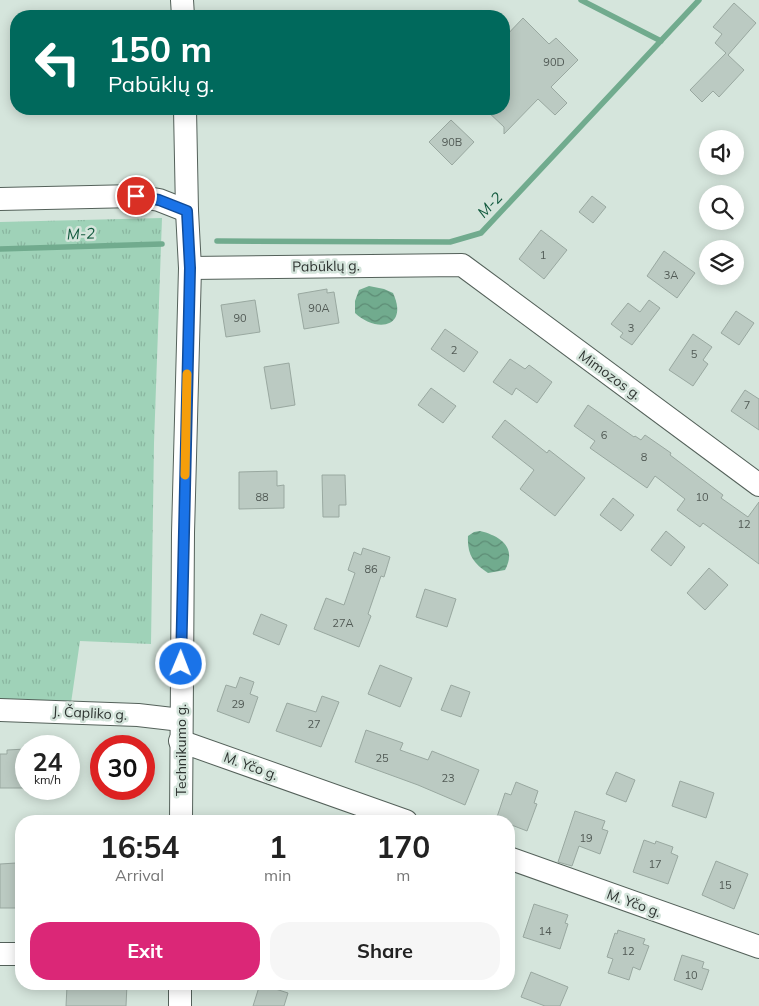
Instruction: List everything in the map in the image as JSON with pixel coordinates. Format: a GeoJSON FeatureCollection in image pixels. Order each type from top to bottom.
{"type":"FeatureCollection","features":[{"type":"Feature","properties":{"kind":"street","name":"Technikumo g."},"geometry":{"type":"LineString","coordinates":[[181,815],[183,533],[190,268],[185,115]]}},
{"type":"Feature","properties":{"kind":"street"},"geometry":{"type":"LineString","coordinates":[[0,199],[136,196],[159,200],[187,211]]}},
{"type":"Feature","properties":{"kind":"street","name":"Pabūklų g."},"geometry":{"type":"LineString","coordinates":[[190,268],[462,265]]}},
{"type":"Feature","properties":{"kind":"street","name":"Mimozos g."},"geometry":{"type":"LineString","coordinates":[[462,265],[759,485]]}},
{"type":"Feature","properties":{"kind":"street","name":"J. Čapliko g."},"geometry":{"type":"LineString","coordinates":[[0,710],[138,715],[181,731]]}},
{"type":"Feature","properties":{"kind":"street","name":"M. Yčo g."},"geometry":{"type":"LineString","coordinates":[[181,731],[391,815]]}},
{"type":"Feature","properties":{"kind":"street","name":"M. Yčo g."},"geometry":{"type":"LineString","coordinates":[[515,860],[759,947]]}},
{"type":"Feature","properties":{"kind":"street"},"geometry":{"type":"LineString","coordinates":[[0,954],[15,954]]}},
{"type":"Feature","properties":{"kind":"street"},"geometry":{"type":"LineString","coordinates":[[180,990],[180,1006]]}},
{"type":"Feature","properties":{"kind":"green space"},"geometry":{"type":"Polygon","coordinates":[[[162,218],[154,443],[151,644],[80,641],[71,703],[0,700],[0,222],[162,218]]]}},
{"type":"Feature","properties":{"kind":"water"},"geometry":{"type":"Polygon","coordinates":[[[369,286],[393,293],[397,305],[397,314],[394,320],[388,324],[372,323],[355,313],[355,301],[359,290],[369,286]]]}},
{"type":"Feature","properties":{"kind":"water"},"geometry":{"type":"Polygon","coordinates":[[[480,531],[494,536],[505,544],[509,555],[505,570],[488,573],[478,566],[472,558],[468,536],[480,531]]]}},
{"type":"Feature","properties":{"kind":"building"},"geometry":{"type":"Polygon","coordinates":[[[734,3],[756,23],[728,55],[744,70],[719,97],[713,91],[702,102],[690,90],[726,53],[715,43],[722,34],[713,27],[734,3]]]}},
{"type":"Feature","properties":{"kind":"building"},"geometry":{"type":"Polygon","coordinates":[[[523,18],[549,44],[556,38],[578,60],[551,87],[567,103],[555,115],[538,99],[504,134],[504,127],[491,115],[510,115],[510,32],[523,18]]]}},
{"type":"Feature","properties":{"kind":"building"},"geometry":{"type":"Polygon","coordinates":[[[451,120],[474,142],[452,165],[429,142],[451,120]]]}},
{"type":"Feature","properties":{"kind":"building"},"geometry":{"type":"Polygon","coordinates":[[[592,196],[606,207],[593,223],[579,212],[592,196]]]}},
{"type":"Feature","properties":{"kind":"building"},"geometry":{"type":"Polygon","coordinates":[[[541,230],[567,250],[544,279],[519,259],[541,230]]]}},
{"type":"Feature","properties":{"kind":"building"},"geometry":{"type":"Polygon","coordinates":[[[664,251],[695,273],[677,298],[647,276],[664,251]]]}},
{"type":"Feature","properties":{"kind":"building"},"geometry":{"type":"Polygon","coordinates":[[[327,289],[327,293],[334,292],[339,323],[304,329],[298,294],[327,289]]]}},
{"type":"Feature","properties":{"kind":"building"},"geometry":{"type":"Polygon","coordinates":[[[255,300],[260,332],[226,337],[221,305],[255,300]]]}},
{"type":"Feature","properties":{"kind":"building"},"geometry":{"type":"Polygon","coordinates":[[[649,300],[660,308],[632,345],[620,337],[623,333],[611,324],[628,303],[640,312],[649,300]]]}},
{"type":"Feature","properties":{"kind":"building"},"geometry":{"type":"Polygon","coordinates":[[[736,311],[754,323],[739,345],[721,333],[736,311]]]}},
{"type":"Feature","properties":{"kind":"building"},"geometry":{"type":"Polygon","coordinates":[[[445,329],[478,352],[464,372],[431,349],[445,329]]]}},
{"type":"Feature","properties":{"kind":"building"},"geometry":{"type":"Polygon","coordinates":[[[693,334],[712,347],[703,360],[708,364],[693,386],[669,370],[693,334]]]}},
{"type":"Feature","properties":{"kind":"building"},"geometry":{"type":"Polygon","coordinates":[[[510,359],[525,369],[529,365],[552,382],[537,403],[516,388],[512,395],[493,382],[510,359]]]}},
{"type":"Feature","properties":{"kind":"building"},"geometry":{"type":"Polygon","coordinates":[[[289,363],[295,405],[271,409],[264,367],[289,363]]]}},
{"type":"Feature","properties":{"kind":"building"},"geometry":{"type":"Polygon","coordinates":[[[431,388],[456,406],[443,423],[418,405],[431,388]]]}},
{"type":"Feature","properties":{"kind":"building"},"geometry":{"type":"Polygon","coordinates":[[[745,390],[759,399],[759,430],[731,411],[745,390]]]}},
{"type":"Feature","properties":{"kind":"building"},"geometry":{"type":"Polygon","coordinates":[[[588,405],[634,437],[641,440],[645,435],[671,453],[670,455],[723,495],[721,498],[748,517],[759,502],[759,564],[703,523],[700,527],[677,510],[685,499],[655,476],[647,488],[590,448],[595,441],[574,426],[588,405]]]}},
{"type":"Feature","properties":{"kind":"building"},"geometry":{"type":"Polygon","coordinates":[[[505,420],[547,453],[549,450],[585,478],[555,516],[520,489],[534,470],[492,437],[505,420]]]}},
{"type":"Feature","properties":{"kind":"building"},"geometry":{"type":"Polygon","coordinates":[[[277,471],[277,486],[284,485],[284,508],[239,509],[239,472],[277,471]]]}},
{"type":"Feature","properties":{"kind":"building"},"geometry":{"type":"Polygon","coordinates":[[[322,475],[345,475],[346,505],[339,505],[339,517],[323,517],[322,475]]]}},
{"type":"Feature","properties":{"kind":"building"},"geometry":{"type":"Polygon","coordinates":[[[613,498],[634,515],[621,531],[600,515],[613,498]]]}},
{"type":"Feature","properties":{"kind":"building"},"geometry":{"type":"Polygon","coordinates":[[[666,531],[685,547],[671,566],[651,550],[666,531]]]}},
{"type":"Feature","properties":{"kind":"building"},"geometry":{"type":"Polygon","coordinates":[[[363,548],[390,557],[384,577],[381,576],[368,614],[371,616],[359,647],[314,629],[326,598],[344,605],[355,573],[348,570],[354,552],[361,555],[363,548]]]}},
{"type":"Feature","properties":{"kind":"building"},"geometry":{"type":"Polygon","coordinates":[[[709,568],[728,585],[705,610],[687,593],[709,568]]]}},
{"type":"Feature","properties":{"kind":"building"},"geometry":{"type":"Polygon","coordinates":[[[425,589],[456,599],[447,627],[416,617],[425,589]]]}},
{"type":"Feature","properties":{"kind":"building"},"geometry":{"type":"Polygon","coordinates":[[[261,614],[287,625],[279,645],[253,634],[261,614]]]}},
{"type":"Feature","properties":{"kind":"building"},"geometry":{"type":"Polygon","coordinates":[[[380,665],[412,678],[400,707],[368,694],[380,665]]]}},
{"type":"Feature","properties":{"kind":"building"},"geometry":{"type":"Polygon","coordinates":[[[240,677],[254,682],[250,694],[258,697],[249,723],[217,711],[226,685],[236,688],[240,677]]]}},
{"type":"Feature","properties":{"kind":"building"},"geometry":{"type":"Polygon","coordinates":[[[451,685],[470,692],[461,717],[441,710],[451,685]]]}},
{"type":"Feature","properties":{"kind":"building"},"geometry":{"type":"Polygon","coordinates":[[[322,696],[339,702],[321,747],[276,731],[287,703],[316,712],[322,696]]]}},
{"type":"Feature","properties":{"kind":"building"},"geometry":{"type":"Polygon","coordinates":[[[366,730],[403,743],[400,750],[428,760],[432,751],[479,770],[465,805],[418,785],[355,762],[366,730]]]}},
{"type":"Feature","properties":{"kind":"building"},"geometry":{"type":"Polygon","coordinates":[[[7,750],[15,750],[15,788],[0,788],[0,754],[7,754],[7,750]]]}},
{"type":"Feature","properties":{"kind":"building"},"geometry":{"type":"Polygon","coordinates":[[[616,772],[635,780],[626,802],[606,794],[616,772]]]}},
{"type":"Feature","properties":{"kind":"building"},"geometry":{"type":"Polygon","coordinates":[[[680,781],[714,793],[706,818],[672,806],[680,781]]]}},
{"type":"Feature","properties":{"kind":"building"},"geometry":{"type":"Polygon","coordinates":[[[516,782],[538,791],[534,803],[537,804],[527,831],[515,826],[515,815],[498,815],[505,793],[511,795],[516,782]]]}},
{"type":"Feature","properties":{"kind":"building"},"geometry":{"type":"Polygon","coordinates":[[[575,811],[605,821],[602,829],[608,831],[600,854],[579,846],[572,866],[558,862],[575,811]]]}},
{"type":"Feature","properties":{"kind":"building"},"geometry":{"type":"Polygon","coordinates":[[[644,840],[655,844],[656,841],[673,847],[671,853],[678,856],[668,884],[633,872],[644,840]]]}},
{"type":"Feature","properties":{"kind":"building"},"geometry":{"type":"Polygon","coordinates":[[[716,861],[748,874],[734,909],[702,895],[716,861]]]}},
{"type":"Feature","properties":{"kind":"building"},"geometry":{"type":"Polygon","coordinates":[[[15,863],[15,908],[0,908],[0,864],[15,863]]]}},
{"type":"Feature","properties":{"kind":"building"},"geometry":{"type":"Polygon","coordinates":[[[534,904],[568,915],[565,923],[568,924],[560,949],[523,937],[534,904]]]}},
{"type":"Feature","properties":{"kind":"building"},"geometry":{"type":"Polygon","coordinates":[[[618,930],[645,939],[643,944],[649,946],[640,970],[633,967],[629,980],[608,973],[613,959],[607,957],[615,933],[617,934],[618,930]]]}},
{"type":"Feature","properties":{"kind":"building"},"geometry":{"type":"Polygon","coordinates":[[[682,955],[704,962],[702,968],[709,970],[702,990],[674,980],[682,955]]]}},
{"type":"Feature","properties":{"kind":"building"},"geometry":{"type":"Polygon","coordinates":[[[531,972],[568,987],[560,1006],[545,1006],[521,997],[531,972]]]}},
{"type":"Feature","properties":{"kind":"building"},"geometry":{"type":"Polygon","coordinates":[[[67,990],[127,990],[126,1006],[66,1006],[67,990]]]}},
{"type":"Feature","properties":{"kind":"building"},"geometry":{"type":"Polygon","coordinates":[[[258,990],[279,990],[288,993],[284,1006],[253,1006],[258,990]]]}},
{"type":"Feature","properties":{"kind":"waterway"},"geometry":{"type":"LineString","coordinates":[[581,0],[661,41]]}},
{"type":"Feature","properties":{"kind":"waterway","name":"M-2"},"geometry":{"type":"LineString","coordinates":[[217,241],[450,242],[481,233],[699,0]]}},
{"type":"Feature","properties":{"kind":"waterway","name":"M-2"},"geometry":{"type":"LineString","coordinates":[[0,249],[162,244]]}},
{"type":"Feature","properties":{"kind":"slow traffic"},"geometry":{"type":"LineString","coordinates":[[185,475],[187,374]]}},
{"type":"Feature","properties":{"kind":"route"},"geometry":{"type":"LineString","coordinates":[[136,196],[159,200],[187,211],[190,268],[181,664]]}}]}
